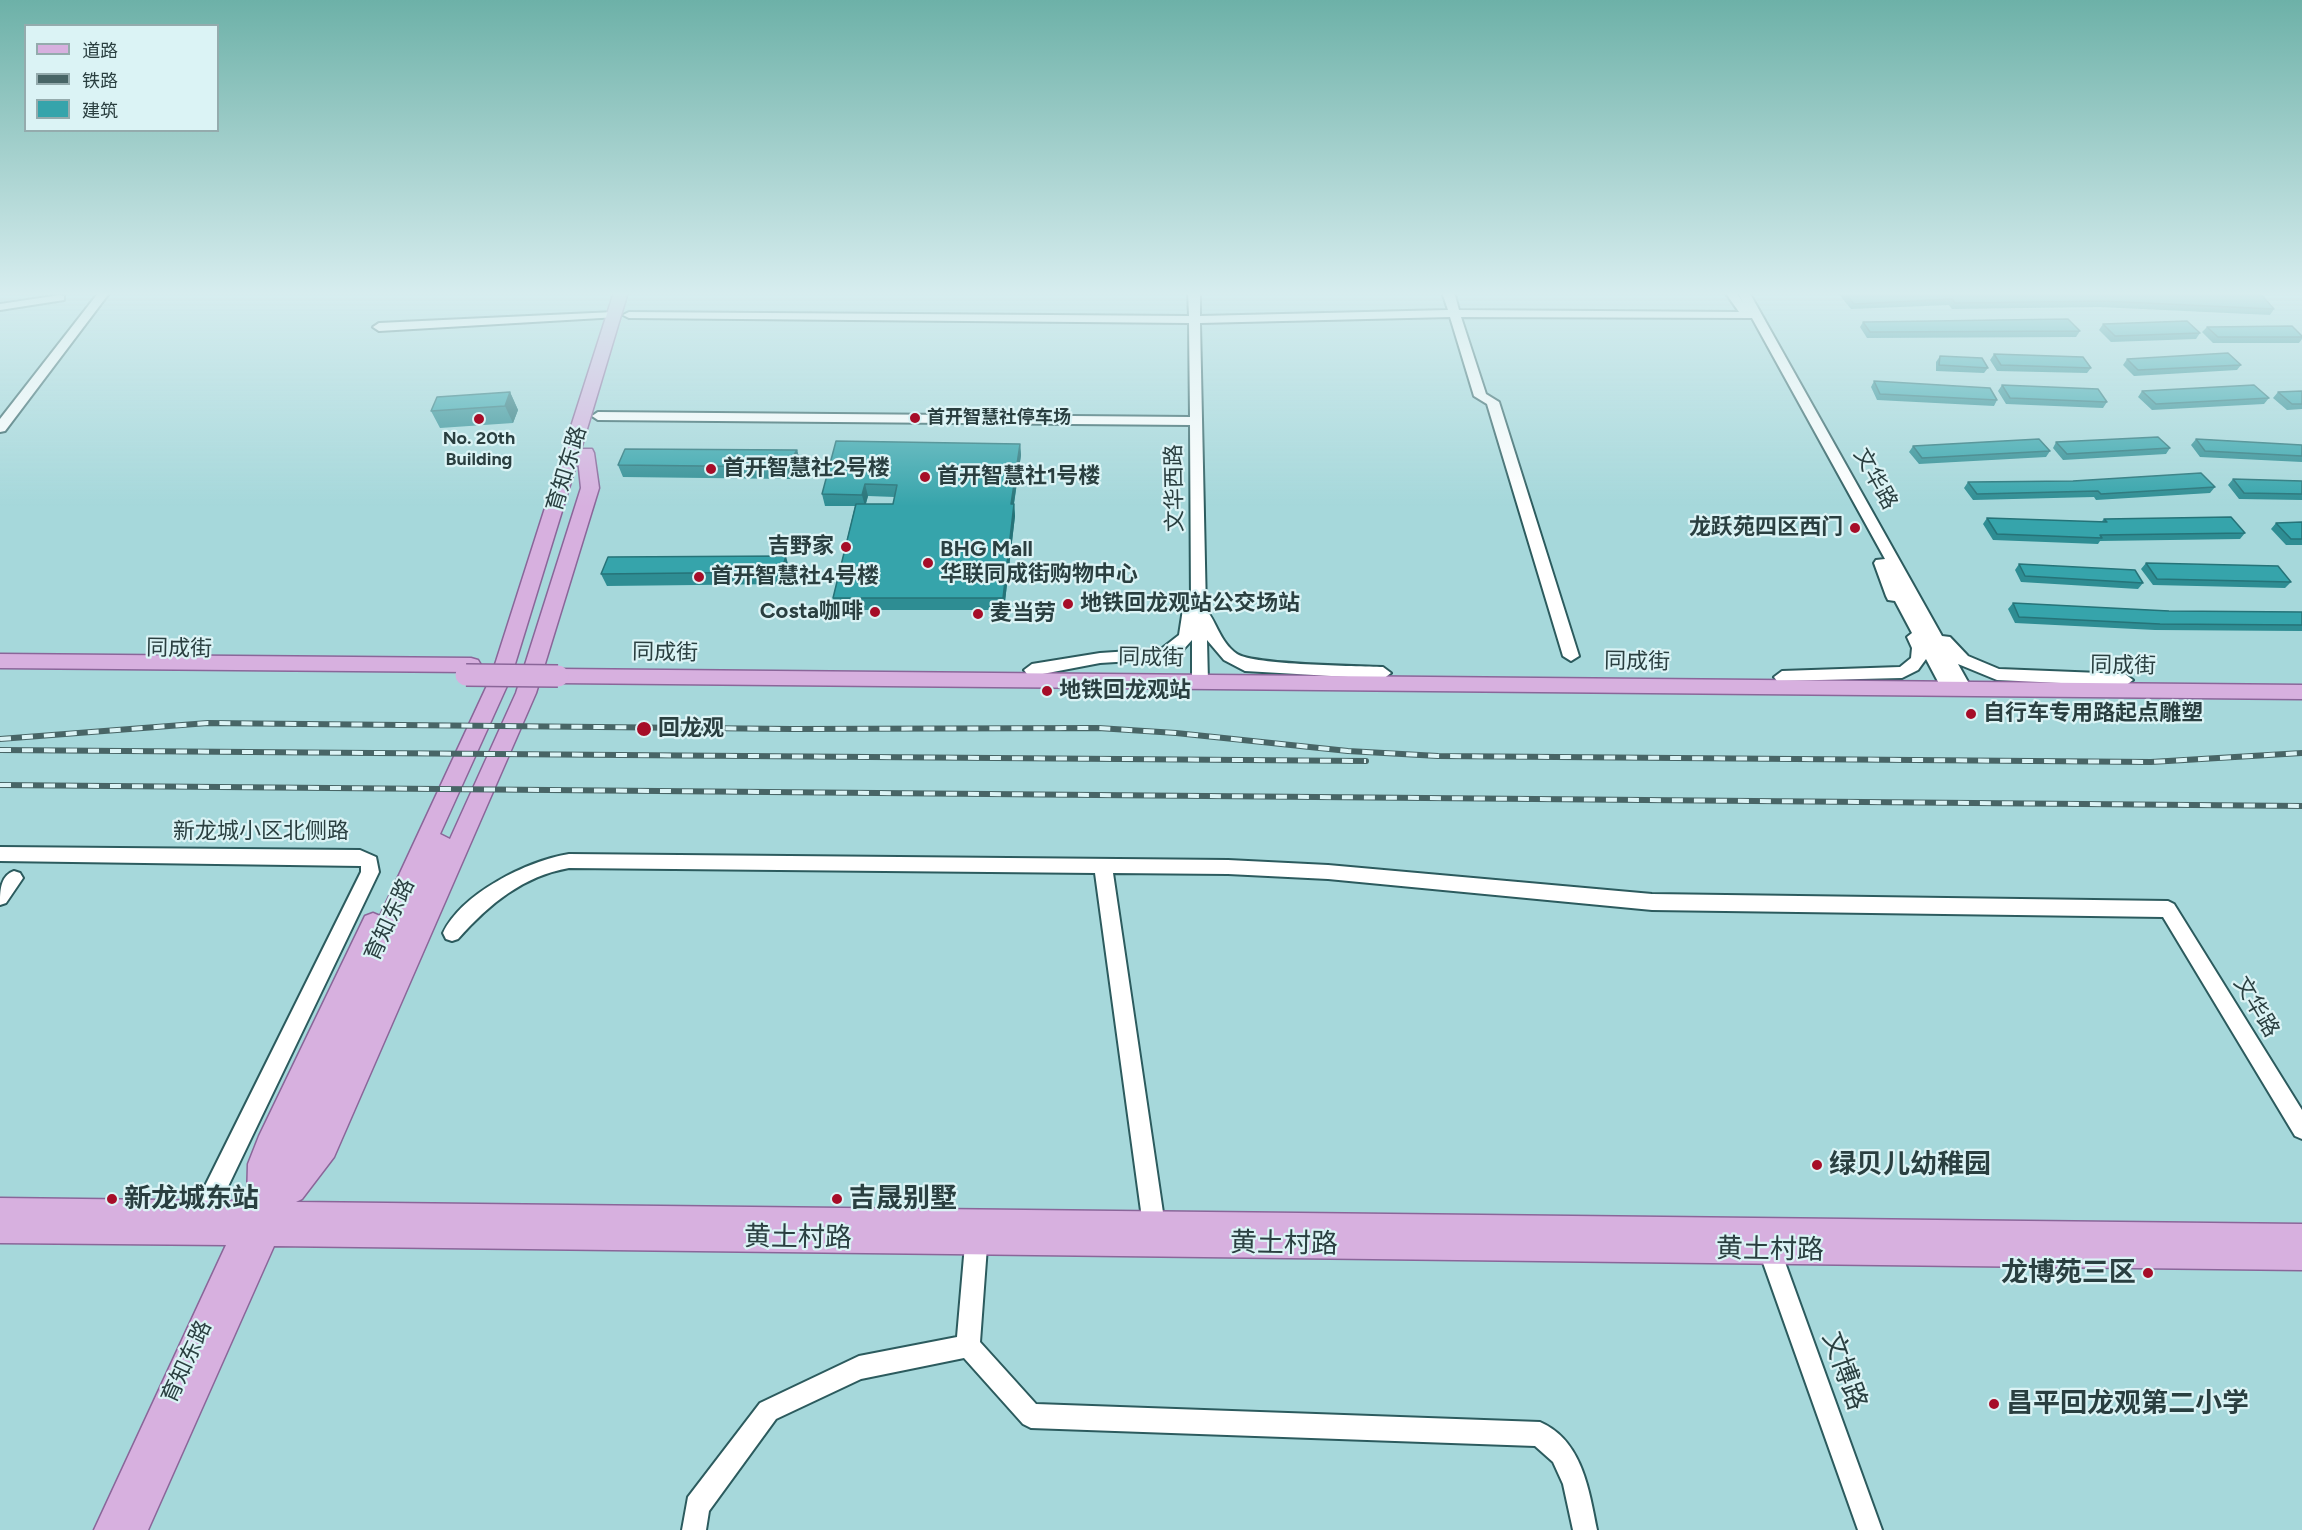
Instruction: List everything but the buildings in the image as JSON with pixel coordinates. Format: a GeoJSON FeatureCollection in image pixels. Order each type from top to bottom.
{"type":"FeatureCollection","features":[{"type":"Feature","properties":{"kind":"main road","name":"育知东路"},"geometry":{"type":"LineString","coordinates":[[579,453],[606,363]]}},
{"type":"Feature","properties":{"kind":"main road","name":"育知东路"},"geometry":{"type":"LineString","coordinates":[[579,453],[598,416],[610,363]]}},
{"type":"Feature","properties":{"kind":"main road"},"geometry":{"type":"LineString","coordinates":[[260,1224],[261,1164],[268,1145],[489,677],[552,489],[579,453]]}},
{"type":"Feature","properties":{"kind":"main road"},"geometry":{"type":"LineString","coordinates":[[0,1229],[260,1224],[325,1148],[526,693],[591,488],[579,453]]}},
{"type":"Feature","properties":{"kind":"main road","name":"同成街"},"geometry":{"type":"LineString","coordinates":[[0,661],[469,670],[1954,684],[2302,692]]}},
{"type":"Feature","properties":{"kind":"main road","name":"同成街"},"geometry":{"type":"LineString","coordinates":[[0,671],[469,670]]}},
{"type":"Feature","properties":{"kind":"main road","name":"同成街"},"geometry":{"type":"LineString","coordinates":[[560,671],[1032,670],[1200,677],[1383,674],[1782,677],[1954,684],[2125,680],[2302,682]]}},
{"type":"Feature","properties":{"kind":"main road"},"geometry":{"type":"LineString","coordinates":[[0,1212],[202,1214],[260,1224]]}},
{"type":"Feature","properties":{"kind":"main road","name":"育知东路"},"geometry":{"type":"LineString","coordinates":[[110,1530],[260,1224]]}},
{"type":"Feature","properties":{"kind":"main road","name":"育知东路"},"geometry":{"type":"LineString","coordinates":[[132,1530],[260,1224]]}},
{"type":"Feature","properties":{"kind":"main road","name":"黄土村路"},"geometry":{"type":"LineString","coordinates":[[260,1224],[1766,1241],[2302,1256]]}},
{"type":"Feature","properties":{"kind":"main road","name":"黄土村路"},"geometry":{"type":"LineString","coordinates":[[1766,1241],[2302,1238]]}},
{"type":"Feature","properties":{"kind":"street"},"geometry":{"type":"LineString","coordinates":[[0,428],[50,363]]}},
{"type":"Feature","properties":{"kind":"street","name":"文华西路"},"geometry":{"type":"LineString","coordinates":[[1195,363],[1200,677]]}},
{"type":"Feature","properties":{"kind":"street"},"geometry":{"type":"LineString","coordinates":[[1470,363],[1480,396],[1493,402],[1571,656]]}},
{"type":"Feature","properties":{"kind":"street","name":"文华路"},"geometry":{"type":"LineString","coordinates":[[1777,363],[1881,563],[1954,684]]}},
{"type":"Feature","properties":{"kind":"street","name":"文华路"},"geometry":{"type":"LineString","coordinates":[[1779,363],[1912,596],[1954,684]]}},
{"type":"Feature","properties":{"kind":"street"},"geometry":{"type":"LineString","coordinates":[[598,416],[1196,421]]}},
{"type":"Feature","properties":{"kind":"street"},"geometry":{"type":"LineString","coordinates":[[1782,677],[1896,673],[1914,666],[1920,654],[1920,647],[1893,595],[1881,563]]}},
{"type":"Feature","properties":{"kind":"street"},"geometry":{"type":"LineString","coordinates":[[1032,670],[1101,658],[1152,657],[1172,650],[1188,632],[1198,570]]}},
{"type":"Feature","properties":{"kind":"street"},"geometry":{"type":"LineString","coordinates":[[1199,595],[1207,626],[1214,640],[1226,654],[1245,665],[1383,674]]}},
{"type":"Feature","properties":{"kind":"street"},"geometry":{"type":"LineString","coordinates":[[1912,596],[1950,648],[1963,660],[1981,669],[2005,675],[2125,680]]}},
{"type":"Feature","properties":{"kind":"street","name":"新龙城小区北侧路"},"geometry":{"type":"LineString","coordinates":[[0,854],[360,856],[370,862],[370,872],[202,1214]]}},
{"type":"Feature","properties":{"kind":"street"},"geometry":{"type":"LineString","coordinates":[[452,933],[470,912],[496,891],[538,868],[558,862],[1103,864],[1155,1234]]}},
{"type":"Feature","properties":{"kind":"street","name":"文华路"},"geometry":{"type":"LineString","coordinates":[[1103,864],[1328,872],[1652,902],[2168,909],[2302,1130]]}},
{"type":"Feature","properties":{"kind":"street"},"geometry":{"type":"LineString","coordinates":[[0,898],[14,878]]}},
{"type":"Feature","properties":{"kind":"street"},"geometry":{"type":"LineString","coordinates":[[977,1232],[968,1346],[1031,1416],[1540,1434],[1562,1453],[1575,1483],[1585,1530]]}},
{"type":"Feature","properties":{"kind":"street","name":"文博路"},"geometry":{"type":"LineString","coordinates":[[1766,1241],[1870,1530]]}},
{"type":"Feature","properties":{"kind":"street"},"geometry":{"type":"LineString","coordinates":[[694,1530],[697,1506],[768,1411],[860,1368],[968,1346]]}},
{"type":"Feature","properties":{"kind":"railway"},"geometry":{"type":"LineString","coordinates":[[0,739],[208,723],[792,729],[1098,728],[1176,733],[1348,751],[1438,756],[2151,762],[2302,753]]}},
{"type":"Feature","properties":{"kind":"railway"},"geometry":{"type":"LineString","coordinates":[[0,750],[1366,761]]}},
{"type":"Feature","properties":{"kind":"railway"},"geometry":{"type":"LineString","coordinates":[[0,785],[2302,806]]}},
{"type":"Feature","properties":{"kind":"place","name":"首开智慧社停车场"},"geometry":{"type":"Point","coordinates":[915,418]}},
{"type":"Feature","properties":{"kind":"place","name":"No. 20th Building"},"geometry":{"type":"Point","coordinates":[479,419]}},
{"type":"Feature","properties":{"kind":"place","name":"首开智慧社2号楼"},"geometry":{"type":"Point","coordinates":[711,469]}},
{"type":"Feature","properties":{"kind":"place","name":"首开智慧社1号楼"},"geometry":{"type":"Point","coordinates":[925,477]}},
{"type":"Feature","properties":{"kind":"place","name":"龙跃苑四区西门"},"geometry":{"type":"Point","coordinates":[1855,528]}},
{"type":"Feature","properties":{"kind":"place","name":"吉野家"},"geometry":{"type":"Point","coordinates":[846,547]}},
{"type":"Feature","properties":{"kind":"place","name":"BHG Mall 华联同成街购物中心"},"geometry":{"type":"Point","coordinates":[928,563]}},
{"type":"Feature","properties":{"kind":"place","name":"首开智慧社4号楼"},"geometry":{"type":"Point","coordinates":[699,577]}},
{"type":"Feature","properties":{"kind":"place","name":"地铁回龙观站公交场站"},"geometry":{"type":"Point","coordinates":[1068,604]}},
{"type":"Feature","properties":{"kind":"place","name":"Costa咖啡"},"geometry":{"type":"Point","coordinates":[875,612]}},
{"type":"Feature","properties":{"kind":"place","name":"麦当劳"},"geometry":{"type":"Point","coordinates":[978,614]}},
{"type":"Feature","properties":{"kind":"place","name":"地铁回龙观站"},"geometry":{"type":"Point","coordinates":[1047,691]}},
{"type":"Feature","properties":{"kind":"place","name":"自行车专用路起点雕塑"},"geometry":{"type":"Point","coordinates":[1971,714]}},
{"type":"Feature","properties":{"kind":"place","name":"回龙观"},"geometry":{"type":"Point","coordinates":[644,729]}},
{"type":"Feature","properties":{"kind":"place","name":"绿贝儿幼稚园"},"geometry":{"type":"Point","coordinates":[1817,1165]}},
{"type":"Feature","properties":{"kind":"place","name":"新龙城东站"},"geometry":{"type":"Point","coordinates":[112,1199]}},
{"type":"Feature","properties":{"kind":"place","name":"吉晟别墅"},"geometry":{"type":"Point","coordinates":[837,1199]}},
{"type":"Feature","properties":{"kind":"place","name":"龙博苑三区"},"geometry":{"type":"Point","coordinates":[2148,1273]}},
{"type":"Feature","properties":{"kind":"place","name":"昌平回龙观第二小学"},"geometry":{"type":"Point","coordinates":[1994,1404]}}]}
